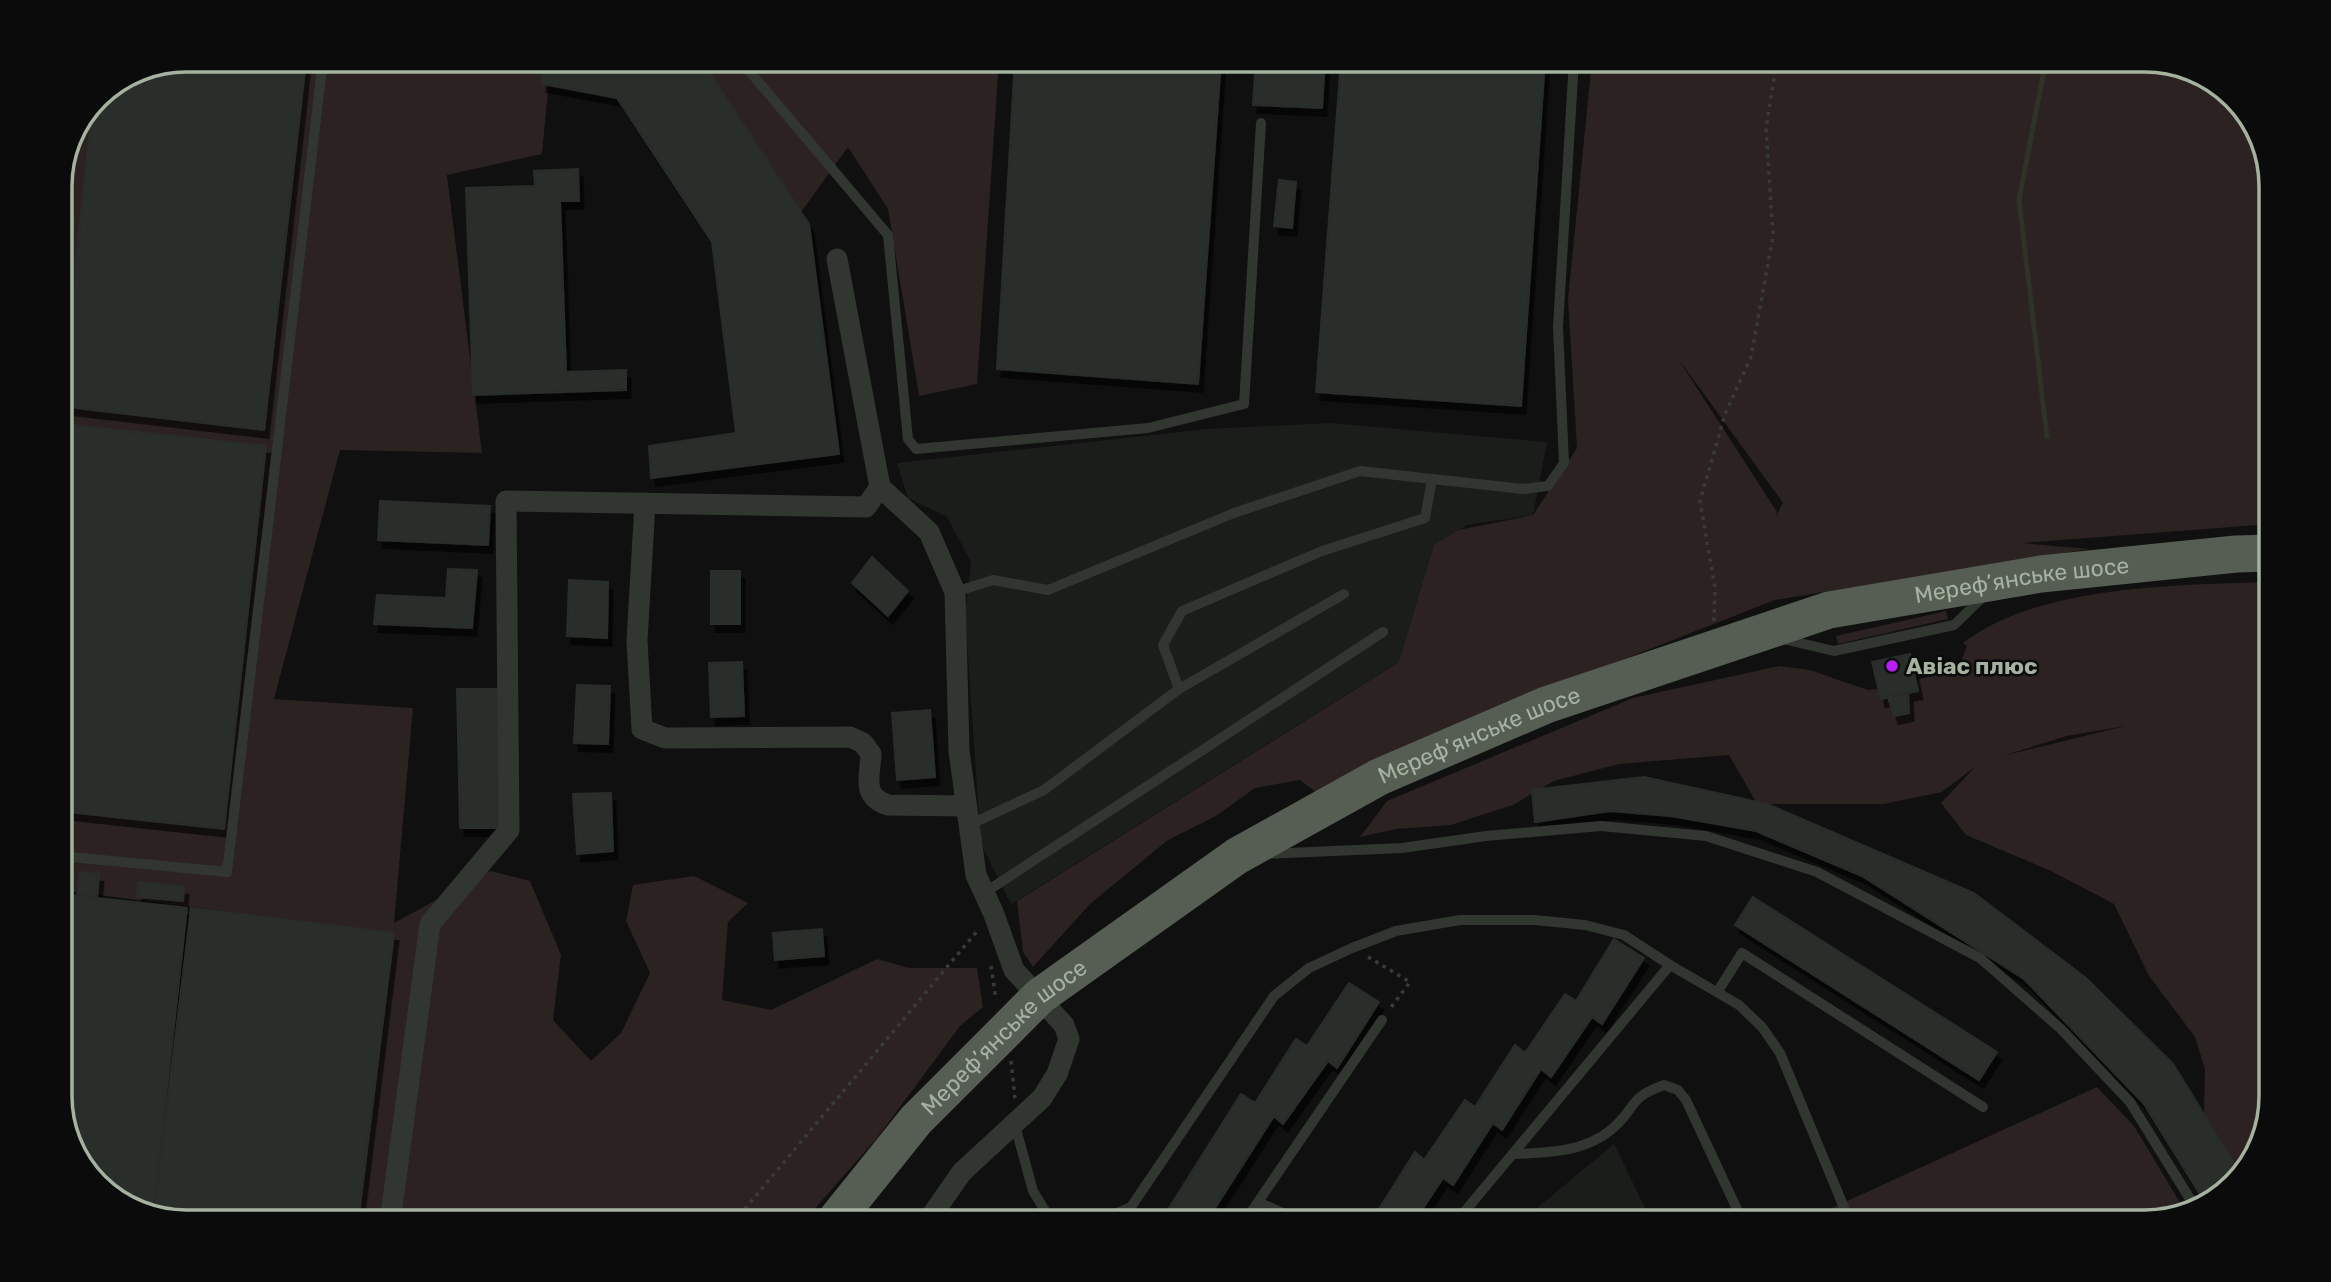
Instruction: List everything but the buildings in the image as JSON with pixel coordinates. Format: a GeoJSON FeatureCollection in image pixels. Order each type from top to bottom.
{"type":"FeatureCollection","features":[{"type":"Feature","properties":{"kind":"highway","name":"Мереф’янське шосе"},"geometry":{"type":"LineString","coordinates":[[844,1210],[916,1120],[1040,996],[1237,856],[1378,777],[1546,705],[1829,610],[2000,581],[2106,567],[2259,554]]}},
{"type":"Feature","properties":{"kind":"street"},"geometry":{"type":"LineString","coordinates":[[837,259],[880,487],[929,532],[955,592],[959,751],[976,876],[993,912],[1014,970],[1064,1025],[1069,1039],[1067,1050],[1042,1098],[962,1172],[936,1210]]}},
{"type":"Feature","properties":{"kind":"street"},"geometry":{"type":"LineString","coordinates":[[392,1210],[430,924],[509,830],[506,501],[866,507],[880,487]]}},
{"type":"Feature","properties":{"kind":"street"},"geometry":{"type":"LineString","coordinates":[[645,503],[637,641],[642,729],[665,738],[850,737],[863,743],[871,754],[869,790],[875,801],[888,806],[968,816]]}},
{"type":"Feature","properties":{"kind":"lane"},"geometry":{"type":"LineString","coordinates":[[72,857],[227,872],[322,72]]}},
{"type":"Feature","properties":{"kind":"lane"},"geometry":{"type":"LineString","coordinates":[[750,72],[888,235],[908,439],[915,449],[1148,428],[1244,404],[1261,123]]}},
{"type":"Feature","properties":{"kind":"lane"},"geometry":{"type":"LineString","coordinates":[[955,592],[993,580],[1048,590],[1234,513],[1360,471],[1523,489],[1548,486],[1564,463],[1558,327],[1573,72]]}},
{"type":"Feature","properties":{"kind":"lane"},"geometry":{"type":"LineString","coordinates":[[1179,689],[1163,645],[1181,611],[1322,551],[1425,518],[1432,479]]}},
{"type":"Feature","properties":{"kind":"lane"},"geometry":{"type":"LineString","coordinates":[[968,816],[1044,790],[1179,689],[1344,594]]}},
{"type":"Feature","properties":{"kind":"lane"},"geometry":{"type":"LineString","coordinates":[[984,893],[1383,632]]}},
{"type":"Feature","properties":{"kind":"lane"},"geometry":{"type":"LineString","coordinates":[[1237,856],[1402,848],[1601,826],[1706,836],[1817,872],[1980,958],[2062,1029],[2130,1102],[2191,1201]]}},
{"type":"Feature","properties":{"kind":"lane"},"geometry":{"type":"LineString","coordinates":[[1124,1210],[1131,1207],[1274,996],[1308,968],[1352,948],[1396,931],[1460,920],[1535,920],[1585,925],[1624,935],[1739,1005],[1762,1027],[1780,1053],[1845,1210]]}},
{"type":"Feature","properties":{"kind":"lane"},"geometry":{"type":"LineString","coordinates":[[1718,991],[1742,953],[1983,1107]]}},
{"type":"Feature","properties":{"kind":"lane"},"geometry":{"type":"LineString","coordinates":[[1467,1210],[1670,965]]}},
{"type":"Feature","properties":{"kind":"lane"},"geometry":{"type":"LineString","coordinates":[[1253,1210],[1382,1020]]}},
{"type":"Feature","properties":{"kind":"lane"},"geometry":{"type":"LineString","coordinates":[[1514,1154],[1566,1151],[1591,1141],[1611,1130],[1636,1098],[1664,1085],[1678,1090],[1686,1100],[1737,1210]]}},
{"type":"Feature","properties":{"kind":"lane"},"geometry":{"type":"LineString","coordinates":[[1015,1125],[1033,1191],[1044,1210]]}},
{"type":"Feature","properties":{"kind":"lane"},"geometry":{"type":"LineString","coordinates":[[1258,1202],[1275,1210]]}},
{"type":"Feature","properties":{"kind":"path"},"geometry":{"type":"LineString","coordinates":[[1714,648],[1715,588],[1700,501],[1725,414],[1751,358],[1773,236],[1766,128],[1775,72]]}},
{"type":"Feature","properties":{"kind":"path"},"geometry":{"type":"LineString","coordinates":[[745,1210],[993,912]]}},
{"type":"Feature","properties":{"kind":"path"},"geometry":{"type":"LineString","coordinates":[[1352,948],[1410,982],[1382,1020]]}},
{"type":"Feature","properties":{"kind":"path"},"geometry":{"type":"LineString","coordinates":[[1011,1056],[1015,1125]]}},
{"type":"Feature","properties":{"kind":"shaded area"},"geometry":{"type":"Polygon","coordinates":[[[550,72],[542,154],[447,175],[482,453],[340,450],[274,699],[413,708],[394,923],[490,871],[530,881],[561,955],[553,1020],[591,1061],[621,1033],[650,973],[626,921],[633,885],[694,876],[748,903],[728,922],[722,1000],[771,1010],[877,959],[909,968],[977,968],[983,1007],[960,1026],[877,1138],[814,1210],[360,1210],[389,989],[393,933],[72,892],[72,178],[80,142],[105,105],[142,80],[163,74],[550,72]]]}},
{"type":"Feature","properties":{"kind":"shaded area"},"geometry":{"type":"Polygon","coordinates":[[[709,72],[998,72],[977,384],[919,396],[888,209],[848,147],[801,212],[709,72]]]}},
{"type":"Feature","properties":{"kind":"shaded area"},"geometry":{"type":"Polygon","coordinates":[[[1591,72],[2168,74],[2196,83],[2209,91],[2231,111],[2248,135],[2259,178],[2259,525],[2022,543],[2089,549],[1775,600],[1548,689],[1321,796],[1300,780],[1255,788],[1216,816],[1168,840],[1090,904],[1033,967],[1023,952],[1017,901],[1399,662],[1434,545],[1458,530],[1533,515],[1577,448],[1568,299],[1591,72]],[[1677,357],[1777,512],[1775,518],[1783,503],[1677,357]]]}},
{"type":"Feature","properties":{"kind":"shaded area"},"geometry":{"type":"Polygon","coordinates":[[[1330,423],[1547,442],[1533,515],[1467,525],[1434,545],[1405,658],[1011,904],[981,844],[965,613],[971,562],[947,517],[908,498],[897,463],[1207,429],[1330,423]]]}},
{"type":"Feature","properties":{"kind":"shaded area"},"geometry":{"type":"Polygon","coordinates":[[[2259,582],[2259,1096],[2253,1133],[2248,1147],[2235,1166],[2204,1113],[2205,1069],[2195,1037],[2149,976],[2114,904],[2051,871],[1966,835],[1941,803],[1976,766],[1942,792],[1884,804],[1757,804],[1729,755],[1619,764],[1554,781],[1513,805],[1451,825],[1396,829],[1360,837],[1387,801],[1633,698],[1779,666],[1810,670],[1868,690],[1878,689],[1881,699],[1888,697],[1893,710],[1909,713],[1908,693],[1918,691],[1916,680],[1948,672],[1955,677],[1967,646],[1963,643],[1994,624],[2029,609],[2069,599],[2153,587],[2259,582]],[[2125,726],[2067,736],[2002,756],[2125,726]]]}},
{"type":"Feature","properties":{"kind":"shaded area"},"geometry":{"type":"Polygon","coordinates":[[[1946,611],[1948,619],[1838,644],[1836,636],[1946,611]]]}},
{"type":"Feature","properties":{"kind":"shaded area"},"geometry":{"type":"Polygon","coordinates":[[[2097,1087],[2134,1126],[2181,1204],[2145,1210],[1827,1210],[2097,1087]]]}},
{"type":"Feature","properties":{"kind":"shaded area"},"geometry":{"type":"Polygon","coordinates":[[[1614,1144],[1646,1210],[1534,1210],[1614,1144]]]}},
{"type":"Feature","properties":{"kind":"waterway"},"geometry":{"type":"LineString","coordinates":[[2044,72],[2019,200],[2047,437]]}},
{"type":"Feature","properties":{"kind":"place","name":"Авіас плюс"},"geometry":{"type":"Point","coordinates":[1892,666]}}]}
